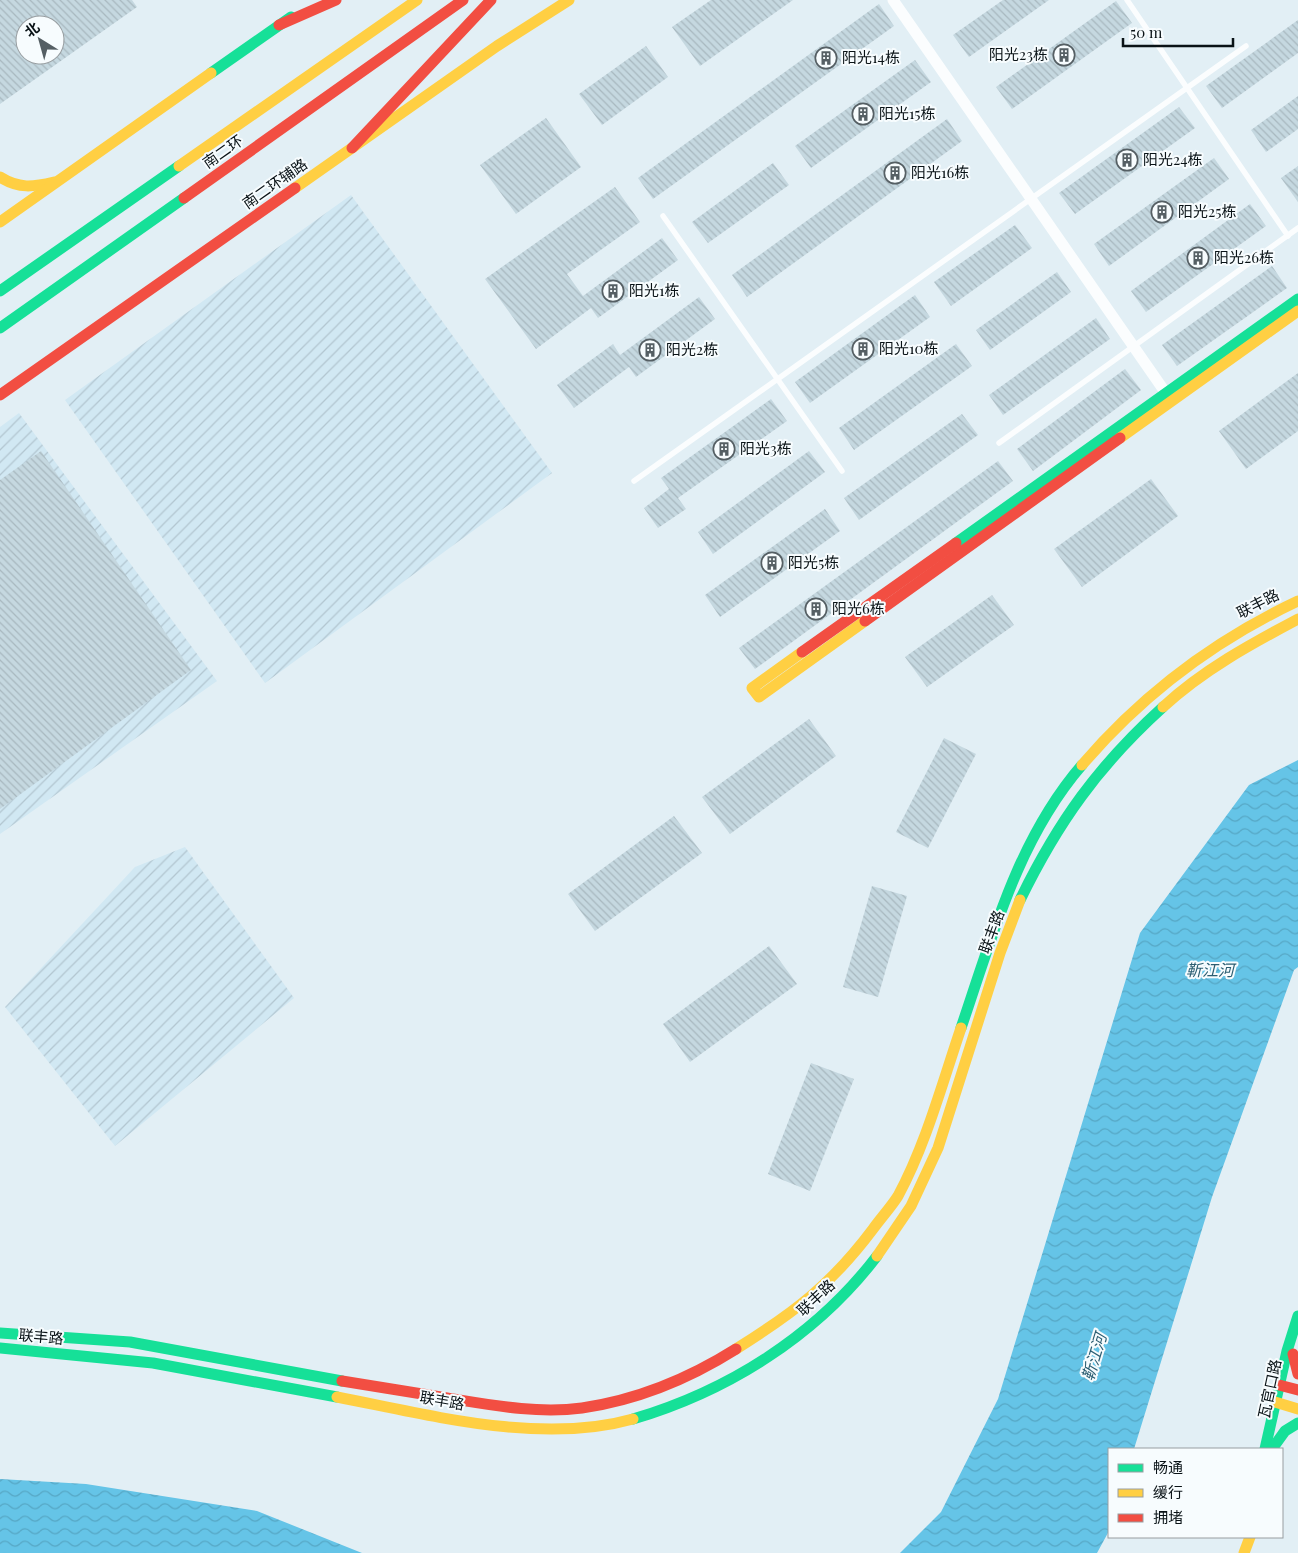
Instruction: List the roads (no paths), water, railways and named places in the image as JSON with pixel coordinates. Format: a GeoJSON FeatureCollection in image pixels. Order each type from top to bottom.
{"type":"FeatureCollection","features":[{"type":"Feature","properties":{"kind":"main road"},"geometry":{"type":"LineString","coordinates":[[0,222],[314,0]]}},
{"type":"Feature","properties":{"kind":"main road"},"geometry":{"type":"LineString","coordinates":[[279,25],[336,0]]}},
{"type":"Feature","properties":{"kind":"main road","name":"南二环"},"geometry":{"type":"LineString","coordinates":[[0,292],[417,0]]}},
{"type":"Feature","properties":{"kind":"main road","name":"南二环"},"geometry":{"type":"LineString","coordinates":[[0,328],[463,0]]}},
{"type":"Feature","properties":{"kind":"main road"},"geometry":{"type":"LineString","coordinates":[[352,148],[490,0]]}},
{"type":"Feature","properties":{"kind":"main road","name":"南二环辅路"},"geometry":{"type":"LineString","coordinates":[[0,395],[497,46],[569,0]]}},
{"type":"Feature","properties":{"kind":"main road"},"geometry":{"type":"LineString","coordinates":[[0,177],[14,186],[30,187],[56,182]]}},
{"type":"Feature","properties":{"kind":"main road"},"geometry":{"type":"LineString","coordinates":[[1298,299],[1168,398],[759,696],[752,688],[1168,398],[1298,311]]}},
{"type":"Feature","properties":{"kind":"main road","name":"联丰路"},"geometry":{"type":"LineString","coordinates":[[0,1333],[130,1342],[470,1402],[544,1409],[580,1408],[615,1402],[667,1385],[712,1364],[779,1323],[816,1292],[847,1263],[897,1196],[914,1161],[927,1127],[1009,889],[1047,811],[1070,780],[1092,753],[1124,721],[1179,671],[1238,632],[1298,601]]}},
{"type":"Feature","properties":{"kind":"main road","name":"联丰路"},"geometry":{"type":"LineString","coordinates":[[0,1348],[158,1363],[474,1422],[544,1428],[577,1428],[628,1419],[681,1404],[725,1383],[764,1360],[828,1309],[876,1258],[902,1222],[923,1184],[938,1148],[1018,904],[1046,847],[1081,792],[1128,737],[1186,686],[1254,641],[1298,619]]}},
{"type":"Feature","properties":{"kind":"main road"},"geometry":{"type":"LineString","coordinates":[[1298,1316],[1283,1386],[1298,1390]]}},
{"type":"Feature","properties":{"kind":"main road","name":"瓦官口路"},"geometry":{"type":"LineString","coordinates":[[1272,1448],[1279,1403],[1298,1335]]}},
{"type":"Feature","properties":{"kind":"main road"},"geometry":{"type":"LineString","coordinates":[[1293,1354],[1298,1374]]}},
{"type":"Feature","properties":{"kind":"main road"},"geometry":{"type":"LineString","coordinates":[[1265,1448],[1279,1403],[1298,1409]]}},
{"type":"Feature","properties":{"kind":"main road"},"geometry":{"type":"LineString","coordinates":[[1273,1448],[1285,1431],[1298,1424]]}},
{"type":"Feature","properties":{"kind":"main road"},"geometry":{"type":"LineString","coordinates":[[1238,1553],[1243,1538]]}},
{"type":"Feature","properties":{"kind":"main road"},"geometry":{"type":"LineString","coordinates":[[1244,1553],[1250,1538]]}},
{"type":"Feature","properties":{"kind":"street"},"geometry":{"type":"LineString","coordinates":[[893,0],[1134,346],[1168,398]]}},
{"type":"Feature","properties":{"kind":"lane"},"geometry":{"type":"LineString","coordinates":[[1127,0],[1288,236]]}},
{"type":"Feature","properties":{"kind":"lane"},"geometry":{"type":"LineString","coordinates":[[634,481],[1032,200],[1246,46]]}},
{"type":"Feature","properties":{"kind":"lane"},"geometry":{"type":"LineString","coordinates":[[663,216],[842,471]]}},
{"type":"Feature","properties":{"kind":"lane"},"geometry":{"type":"LineString","coordinates":[[999,443],[1298,228]]}},
{"type":"Feature","properties":{"kind":"water","name":"靳江河"},"geometry":{"type":"Polygon","coordinates":[[[1298,760],[1298,967],[1294,970],[1212,1197],[1134,1448],[1108,1448],[1108,1533],[1097,1553],[900,1553],[941,1512],[998,1399],[1140,933],[1249,785],[1298,760]]]}},
{"type":"Feature","properties":{"kind":"water"},"geometry":{"type":"Polygon","coordinates":[[[0,1479],[86,1484],[257,1511],[362,1553],[0,1553],[0,1479]]]}},
{"type":"Feature","properties":{"kind":"place","name":"阳光23栋"},"geometry":{"type":"Point","coordinates":[1064,55]}},
{"type":"Feature","properties":{"kind":"place","name":"阳光14栋"},"geometry":{"type":"Point","coordinates":[826,58]}},
{"type":"Feature","properties":{"kind":"place","name":"阳光15栋"},"geometry":{"type":"Point","coordinates":[863,114]}},
{"type":"Feature","properties":{"kind":"place","name":"阳光24栋"},"geometry":{"type":"Point","coordinates":[1127,160]}},
{"type":"Feature","properties":{"kind":"place","name":"阳光16栋"},"geometry":{"type":"Point","coordinates":[895,173]}},
{"type":"Feature","properties":{"kind":"place","name":"阳光25栋"},"geometry":{"type":"Point","coordinates":[1162,212]}},
{"type":"Feature","properties":{"kind":"place","name":"阳光26栋"},"geometry":{"type":"Point","coordinates":[1198,258]}},
{"type":"Feature","properties":{"kind":"place","name":"阳光1栋"},"geometry":{"type":"Point","coordinates":[613,291]}},
{"type":"Feature","properties":{"kind":"place","name":"阳光10栋"},"geometry":{"type":"Point","coordinates":[863,349]}},
{"type":"Feature","properties":{"kind":"place","name":"阳光2栋"},"geometry":{"type":"Point","coordinates":[650,350]}},
{"type":"Feature","properties":{"kind":"place","name":"阳光3栋"},"geometry":{"type":"Point","coordinates":[724,449]}},
{"type":"Feature","properties":{"kind":"place","name":"阳光5栋"},"geometry":{"type":"Point","coordinates":[772,563]}},
{"type":"Feature","properties":{"kind":"place","name":"阳光6栋"},"geometry":{"type":"Point","coordinates":[816,609]}}]}
